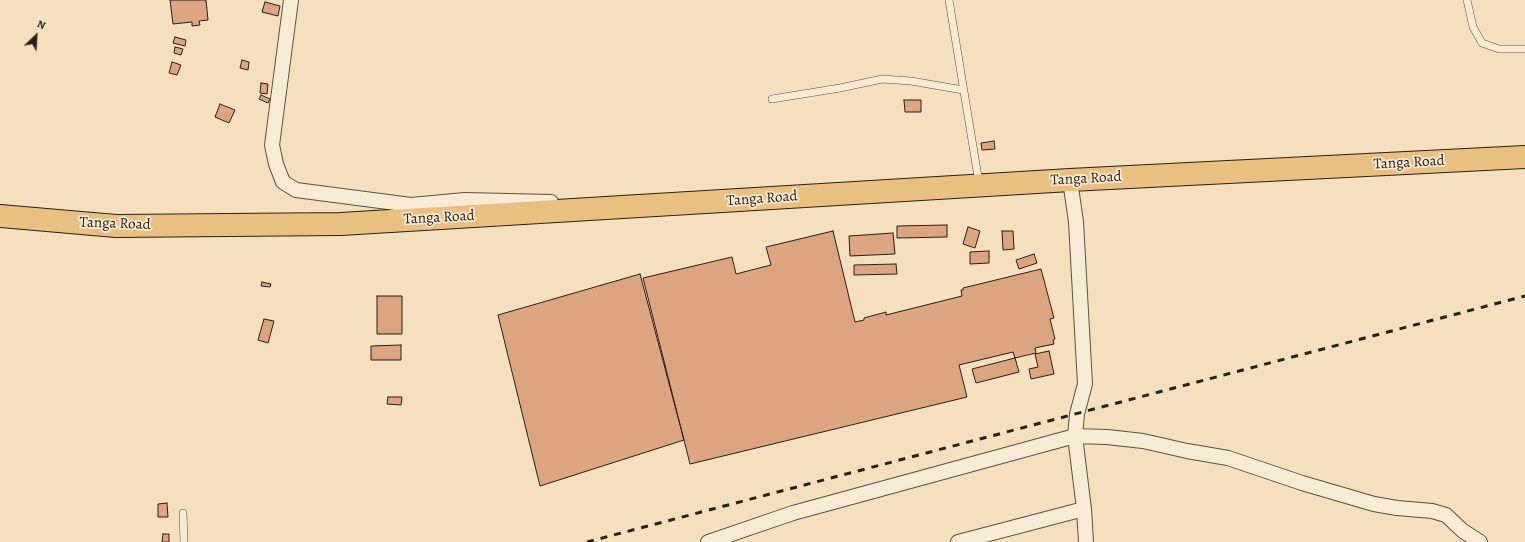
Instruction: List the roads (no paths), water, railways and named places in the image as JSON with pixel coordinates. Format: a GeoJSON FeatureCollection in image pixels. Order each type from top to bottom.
{"type":"FeatureCollection","features":[{"type":"Feature","properties":{"kind":"highway","name":"Tanga Road"},"geometry":{"type":"LineString","coordinates":[[0,216],[116,226],[334,224],[980,185],[1525,157]]}},
{"type":"Feature","properties":{"kind":"street"},"geometry":{"type":"LineString","coordinates":[[291,0],[272,145],[276,164],[283,182],[296,190],[411,205],[465,200],[555,202],[611,208]]}},
{"type":"Feature","properties":{"kind":"street"},"geometry":{"type":"LineString","coordinates":[[1070,180],[1076,222],[1085,384],[1077,414],[1075,436],[1084,509],[1086,542]]}},
{"type":"Feature","properties":{"kind":"street"},"geometry":{"type":"LineString","coordinates":[[708,542],[793,513],[1075,436],[1107,437],[1143,442],[1228,458],[1302,483],[1374,504],[1446,514],[1464,531],[1480,542]]}},
{"type":"Feature","properties":{"kind":"street"},"geometry":{"type":"LineString","coordinates":[[958,542],[1084,509]]}},
{"type":"Feature","properties":{"kind":"lane"},"geometry":{"type":"LineString","coordinates":[[949,0],[980,185]]}},
{"type":"Feature","properties":{"kind":"lane"},"geometry":{"type":"LineString","coordinates":[[1467,0],[1473,27],[1482,43],[1498,49],[1525,48]]}},
{"type":"Feature","properties":{"kind":"lane"},"geometry":{"type":"LineString","coordinates":[[772,99],[840,88],[882,78],[911,81],[963,90]]}},
{"type":"Feature","properties":{"kind":"lane"},"geometry":{"type":"LineString","coordinates":[[183,513],[184,542]]}},
{"type":"Feature","properties":{"kind":"railway"},"geometry":{"type":"LineString","coordinates":[[587,542],[1525,296]]}}]}
